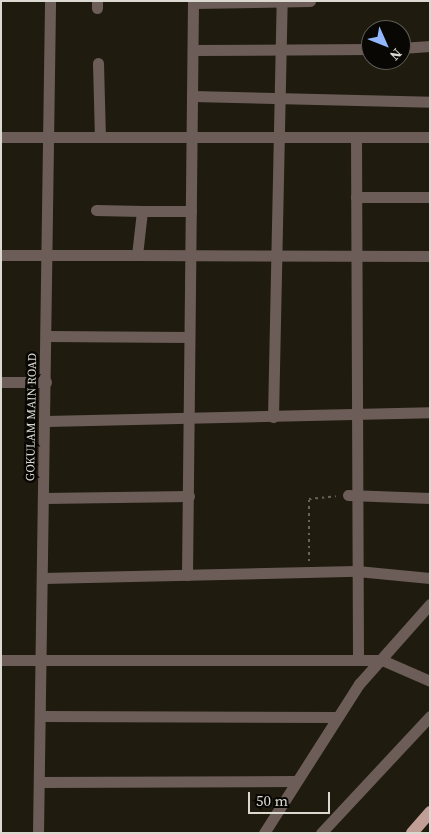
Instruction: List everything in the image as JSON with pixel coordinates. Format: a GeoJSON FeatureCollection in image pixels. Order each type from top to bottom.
{"type":"FeatureCollection","features":[{"type":"Feature","properties":{"kind":"main road"},"geometry":{"type":"LineString","coordinates":[[412,833],[430,812]]}},
{"type":"Feature","properties":{"kind":"street","name":"GOKULAM MAIN ROAD"},"geometry":{"type":"LineString","coordinates":[[38,833],[42,716],[50,137],[50,1]]}},
{"type":"Feature","properties":{"kind":"street"},"geometry":{"type":"LineString","coordinates":[[187,575],[193,2],[310,1]]}},
{"type":"Feature","properties":{"kind":"street"},"geometry":{"type":"LineString","coordinates":[[273,417],[282,2]]}},
{"type":"Feature","properties":{"kind":"street"},"geometry":{"type":"LineString","coordinates":[[411,47],[430,46]]}},
{"type":"Feature","properties":{"kind":"street"},"geometry":{"type":"LineString","coordinates":[[193,50],[281,52],[361,49]]}},
{"type":"Feature","properties":{"kind":"street"},"geometry":{"type":"LineString","coordinates":[[98,63],[100,136]]}},
{"type":"Feature","properties":{"kind":"street"},"geometry":{"type":"LineString","coordinates":[[192,96],[430,102]]}},
{"type":"Feature","properties":{"kind":"street"},"geometry":{"type":"LineString","coordinates":[[356,136],[357,415],[352,495],[357,571],[358,660]]}},
{"type":"Feature","properties":{"kind":"street"},"geometry":{"type":"LineString","coordinates":[[1,137],[430,136]]}},
{"type":"Feature","properties":{"kind":"street"},"geometry":{"type":"LineString","coordinates":[[356,197],[430,197]]}},
{"type":"Feature","properties":{"kind":"street"},"geometry":{"type":"LineString","coordinates":[[96,210],[191,211]]}},
{"type":"Feature","properties":{"kind":"street"},"geometry":{"type":"LineString","coordinates":[[137,255],[142,210]]}},
{"type":"Feature","properties":{"kind":"street"},"geometry":{"type":"LineString","coordinates":[[1,255],[277,254],[430,256]]}},
{"type":"Feature","properties":{"kind":"street"},"geometry":{"type":"LineString","coordinates":[[47,336],[189,337]]}},
{"type":"Feature","properties":{"kind":"street"},"geometry":{"type":"LineString","coordinates":[[1,382],[46,382]]}},
{"type":"Feature","properties":{"kind":"street"},"geometry":{"type":"LineString","coordinates":[[46,421],[430,412]]}},
{"type":"Feature","properties":{"kind":"street"},"geometry":{"type":"LineString","coordinates":[[352,495],[430,498]]}},
{"type":"Feature","properties":{"kind":"street"},"geometry":{"type":"LineString","coordinates":[[44,498],[188,496]]}},
{"type":"Feature","properties":{"kind":"street"},"geometry":{"type":"LineString","coordinates":[[43,578],[187,575],[309,569],[357,571],[430,578]]}},
{"type":"Feature","properties":{"kind":"street"},"geometry":{"type":"LineString","coordinates":[[264,833],[336,717],[430,604]]}},
{"type":"Feature","properties":{"kind":"street"},"geometry":{"type":"LineString","coordinates":[[1,660],[382,660],[430,680]]}},
{"type":"Feature","properties":{"kind":"street"},"geometry":{"type":"LineString","coordinates":[[42,716],[336,717]]}},
{"type":"Feature","properties":{"kind":"street"},"geometry":{"type":"LineString","coordinates":[[321,833],[430,716]]}},
{"type":"Feature","properties":{"kind":"street"},"geometry":{"type":"LineString","coordinates":[[40,782],[296,780]]}},
{"type":"Feature","properties":{"kind":"path"},"geometry":{"type":"LineString","coordinates":[[309,569],[309,499],[352,495]]}}]}
